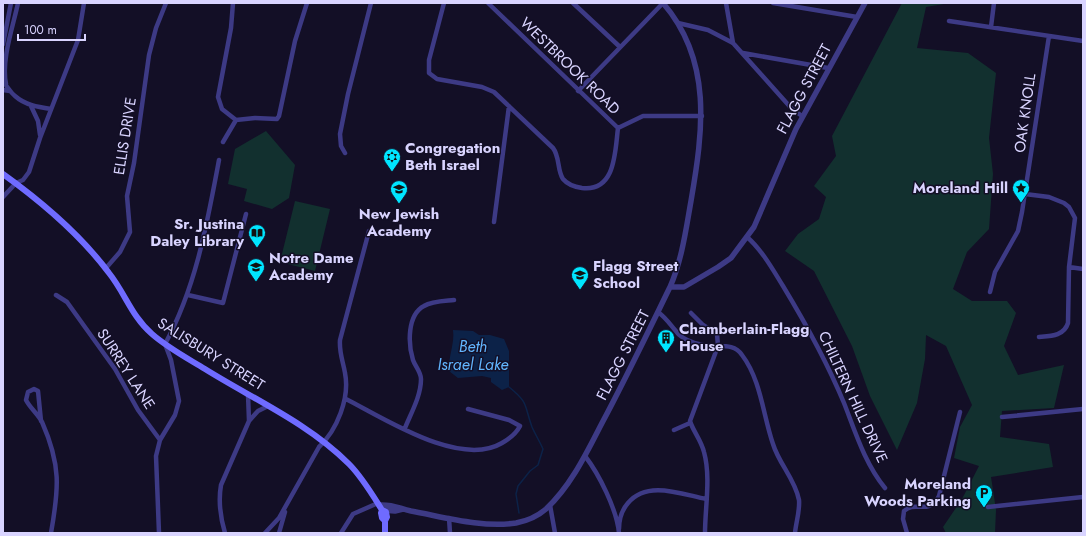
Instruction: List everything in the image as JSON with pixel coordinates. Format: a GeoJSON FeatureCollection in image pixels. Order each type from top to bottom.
{"type":"FeatureCollection","features":[{"type":"Feature","properties":{"kind":"main road","name":"SALISBURY STREET"},"geometry":{"type":"LineString","coordinates":[[3,174],[63,222],[106,268],[135,317],[151,334],[324,442],[350,465],[386,512],[388,517],[385,521],[385,533]]}},
{"type":"Feature","properties":{"kind":"street"},"geometry":{"type":"LineString","coordinates":[[3,44],[11,3]]}},
{"type":"Feature","properties":{"kind":"street"},"geometry":{"type":"LineString","coordinates":[[18,3],[6,61],[4,76],[5,83],[10,91],[31,106],[51,109]]}},
{"type":"Feature","properties":{"kind":"street"},"geometry":{"type":"LineString","coordinates":[[3,197],[16,183],[23,180],[29,172],[40,138],[78,40],[84,3]]}},
{"type":"Feature","properties":{"kind":"street","name":"ELLIS DRIVE"},"geometry":{"type":"LineString","coordinates":[[106,268],[125,246],[130,232],[127,196],[134,163],[149,56],[156,28],[166,3]]}},
{"type":"Feature","properties":{"kind":"street"},"geometry":{"type":"LineString","coordinates":[[233,3],[231,28],[218,96],[222,109],[236,120],[256,118],[277,119],[295,42],[307,3]]}},
{"type":"Feature","properties":{"kind":"street"},"geometry":{"type":"LineString","coordinates":[[345,153],[340,140],[342,124],[371,3]]}},
{"type":"Feature","properties":{"kind":"street"},"geometry":{"type":"LineString","coordinates":[[444,3],[429,60],[429,73],[437,79],[490,90],[553,148],[558,157],[562,178],[567,183],[576,187],[593,188],[607,179],[612,167],[618,128],[644,116],[702,116]]}},
{"type":"Feature","properties":{"kind":"street","name":"WESTBROOK ROAD"},"geometry":{"type":"LineString","coordinates":[[488,3],[618,128]]}},
{"type":"Feature","properties":{"kind":"street"},"geometry":{"type":"LineString","coordinates":[[573,3],[620,47]]}},
{"type":"Feature","properties":{"kind":"street"},"geometry":{"type":"LineString","coordinates":[[578,91],[663,3],[678,23],[687,42],[698,74],[702,116],[700,144],[690,210],[678,263],[670,287]]}},
{"type":"Feature","properties":{"kind":"street"},"geometry":{"type":"LineString","coordinates":[[726,3],[733,43]]}},
{"type":"Feature","properties":{"kind":"street"},"geometry":{"type":"LineString","coordinates":[[773,3],[857,17]]}},
{"type":"Feature","properties":{"kind":"street","name":"FLAGG STREET"},"geometry":{"type":"LineString","coordinates":[[380,506],[396,511],[403,509],[449,518],[489,523],[516,523],[534,517],[550,505],[584,456],[670,287],[684,287],[718,268],[731,258],[759,219],[781,159],[802,116],[865,3]]}},
{"type":"Feature","properties":{"kind":"street"},"geometry":{"type":"LineString","coordinates":[[991,27],[994,3]]}},
{"type":"Feature","properties":{"kind":"street"},"geometry":{"type":"LineString","coordinates":[[949,21],[1083,41]]}},
{"type":"Feature","properties":{"kind":"street"},"geometry":{"type":"LineString","coordinates":[[678,23],[708,30],[733,43],[792,109],[802,116]]}},
{"type":"Feature","properties":{"kind":"street","name":"OAK KNOLL"},"geometry":{"type":"LineString","coordinates":[[990,292],[997,267],[1016,236],[1025,194],[1048,36]]}},
{"type":"Feature","properties":{"kind":"street"},"geometry":{"type":"LineString","coordinates":[[742,53],[828,68]]}},
{"type":"Feature","properties":{"kind":"street"},"geometry":{"type":"LineString","coordinates":[[3,90],[10,91]]}},
{"type":"Feature","properties":{"kind":"street"},"geometry":{"type":"LineString","coordinates":[[31,106],[38,121],[40,138]]}},
{"type":"Feature","properties":{"kind":"street"},"geometry":{"type":"LineString","coordinates":[[494,222],[509,106]]}},
{"type":"Feature","properties":{"kind":"street"},"geometry":{"type":"LineString","coordinates":[[223,142],[236,120]]}},
{"type":"Feature","properties":{"kind":"street"},"geometry":{"type":"LineString","coordinates":[[159,533],[156,456],[160,440],[175,415],[179,401],[171,360],[165,344],[188,295],[211,204],[219,160]]}},
{"type":"Feature","properties":{"kind":"street"},"geometry":{"type":"LineString","coordinates":[[1025,194],[1057,200],[1069,207],[1073,213],[1075,223],[1068,267],[1067,326],[1061,333],[1039,337]]}},
{"type":"Feature","properties":{"kind":"street"},"geometry":{"type":"LineString","coordinates":[[188,295],[223,303],[246,214]]}},
{"type":"Feature","properties":{"kind":"street"},"geometry":{"type":"LineString","coordinates":[[265,533],[276,522],[319,447],[328,438],[346,399],[346,374],[340,357],[340,340],[369,231]]}},
{"type":"Feature","properties":{"kind":"street","name":"CHILTERN HILL DRIVE"},"geometry":{"type":"LineString","coordinates":[[747,237],[756,247],[774,273],[803,318],[841,397],[866,456],[885,488]]}},
{"type":"Feature","properties":{"kind":"street"},"geometry":{"type":"LineString","coordinates":[[1068,267],[1083,269]]}},
{"type":"Feature","properties":{"kind":"street","name":"SURREY LANE"},"geometry":{"type":"LineString","coordinates":[[56,295],[67,302],[115,368],[138,410],[160,440]]}},
{"type":"Feature","properties":{"kind":"street"},"geometry":{"type":"LineString","coordinates":[[405,428],[421,385],[422,377],[414,363],[410,347],[410,332],[414,319],[420,309],[426,304],[454,300]]}},
{"type":"Feature","properties":{"kind":"street"},"geometry":{"type":"LineString","coordinates":[[658,312],[669,320],[674,330],[684,338],[709,347],[730,346],[738,350],[750,370],[758,391],[773,446],[797,492],[799,508],[794,533]]}},
{"type":"Feature","properties":{"kind":"street"},"geometry":{"type":"LineString","coordinates":[[691,313],[703,325],[717,334],[718,346],[691,413],[690,423],[700,439],[704,454],[706,476],[705,533]]}},
{"type":"Feature","properties":{"kind":"street"},"geometry":{"type":"LineString","coordinates":[[41,421],[38,390],[34,389],[28,392],[26,400],[41,421],[53,449],[57,472],[58,496],[51,533]]}},
{"type":"Feature","properties":{"kind":"street"},"geometry":{"type":"LineString","coordinates":[[248,394],[249,421]]}},
{"type":"Feature","properties":{"kind":"street"},"geometry":{"type":"LineString","coordinates":[[346,399],[444,445],[478,450],[493,447],[514,434],[520,426],[509,420],[468,409]]}},
{"type":"Feature","properties":{"kind":"street"},"geometry":{"type":"LineString","coordinates":[[225,533],[218,504],[221,485],[249,421],[258,411],[268,406]]}},
{"type":"Feature","properties":{"kind":"street"},"geometry":{"type":"LineString","coordinates":[[1002,417],[1083,410]]}},
{"type":"Feature","properties":{"kind":"street"},"geometry":{"type":"LineString","coordinates":[[907,533],[903,519],[904,511],[910,507],[929,506],[933,504],[938,496],[960,412]]}},
{"type":"Feature","properties":{"kind":"street"},"geometry":{"type":"LineString","coordinates":[[674,430],[690,423]]}},
{"type":"Feature","properties":{"kind":"street"},"geometry":{"type":"LineString","coordinates":[[584,456],[591,464],[602,485],[613,509],[619,531]]}},
{"type":"Feature","properties":{"kind":"street"},"geometry":{"type":"LineString","coordinates":[[619,531],[620,516],[624,507],[634,497],[643,492],[651,490],[665,491],[706,499]]}},
{"type":"Feature","properties":{"kind":"street"},"geometry":{"type":"LineString","coordinates":[[988,507],[1083,497]]}},
{"type":"Feature","properties":{"kind":"street"},"geometry":{"type":"LineString","coordinates":[[279,533],[287,504]]}},
{"type":"Feature","properties":{"kind":"street"},"geometry":{"type":"LineString","coordinates":[[550,505],[555,533]]}},
{"type":"Feature","properties":{"kind":"street"},"geometry":{"type":"LineString","coordinates":[[341,533],[352,514],[380,506]]}},
{"type":"Feature","properties":{"kind":"street"},"geometry":{"type":"LineString","coordinates":[[449,518],[450,533]]}},
{"type":"Feature","properties":{"kind":"green space"},"geometry":{"type":"Polygon","coordinates":[[[902,3],[950,3],[926,7],[917,48],[968,53],[996,73],[989,138],[993,174],[989,229],[967,252],[953,289],[972,301],[1007,301],[1016,313],[1004,346],[1018,375],[1064,365],[1054,408],[1002,411],[1000,437],[1049,444],[1053,467],[991,477],[996,510],[995,533],[946,533],[943,527],[962,499],[979,466],[954,458],[960,427],[972,405],[946,346],[926,335],[925,359],[917,403],[897,450],[870,396],[852,346],[814,271],[785,251],[798,234],[819,219],[826,197],[814,186],[836,156],[832,136],[902,3]]]}},
{"type":"Feature","properties":{"kind":"green space"},"geometry":{"type":"Polygon","coordinates":[[[266,131],[295,165],[289,198],[272,209],[244,201],[247,189],[228,184],[235,149],[266,131]]]}},
{"type":"Feature","properties":{"kind":"green space"},"geometry":{"type":"Polygon","coordinates":[[[295,201],[330,209],[315,271],[280,262],[295,201]]]}},
{"type":"Feature","properties":{"kind":"water","name":"Beth Israel Lake"},"geometry":{"type":"Polygon","coordinates":[[[453,330],[473,331],[479,335],[490,335],[504,339],[509,351],[509,387],[502,390],[491,382],[491,378],[482,376],[458,378],[449,371],[453,330]]]}},
{"type":"Feature","properties":{"kind":"waterway"},"geometry":{"type":"LineString","coordinates":[[509,387],[523,401],[532,427],[543,449],[538,465],[530,471],[518,486],[516,494],[519,513]]}},
{"type":"Feature","properties":{"kind":"place","name":"Congregation Beth Israel"},"geometry":{"type":"Point","coordinates":[392,172]}},
{"type":"Feature","properties":{"kind":"place","name":"Moreland Hill"},"geometry":{"type":"Point","coordinates":[1021,203]}},
{"type":"Feature","properties":{"kind":"place","name":"New Jewish Academy"},"geometry":{"type":"Point","coordinates":[399,204]}},
{"type":"Feature","properties":{"kind":"place","name":"Sr. Justina Daley Library"},"geometry":{"type":"Point","coordinates":[257,248]}},
{"type":"Feature","properties":{"kind":"place","name":"Notre Dame Academy"},"geometry":{"type":"Point","coordinates":[256,282]}},
{"type":"Feature","properties":{"kind":"place","name":"Flagg Street School"},"geometry":{"type":"Point","coordinates":[580,290]}},
{"type":"Feature","properties":{"kind":"place","name":"Chamberlain-Flagg House"},"geometry":{"type":"Point","coordinates":[666,353]}},
{"type":"Feature","properties":{"kind":"place","name":"Moreland Woods Parking"},"geometry":{"type":"Point","coordinates":[984,508]}}]}
